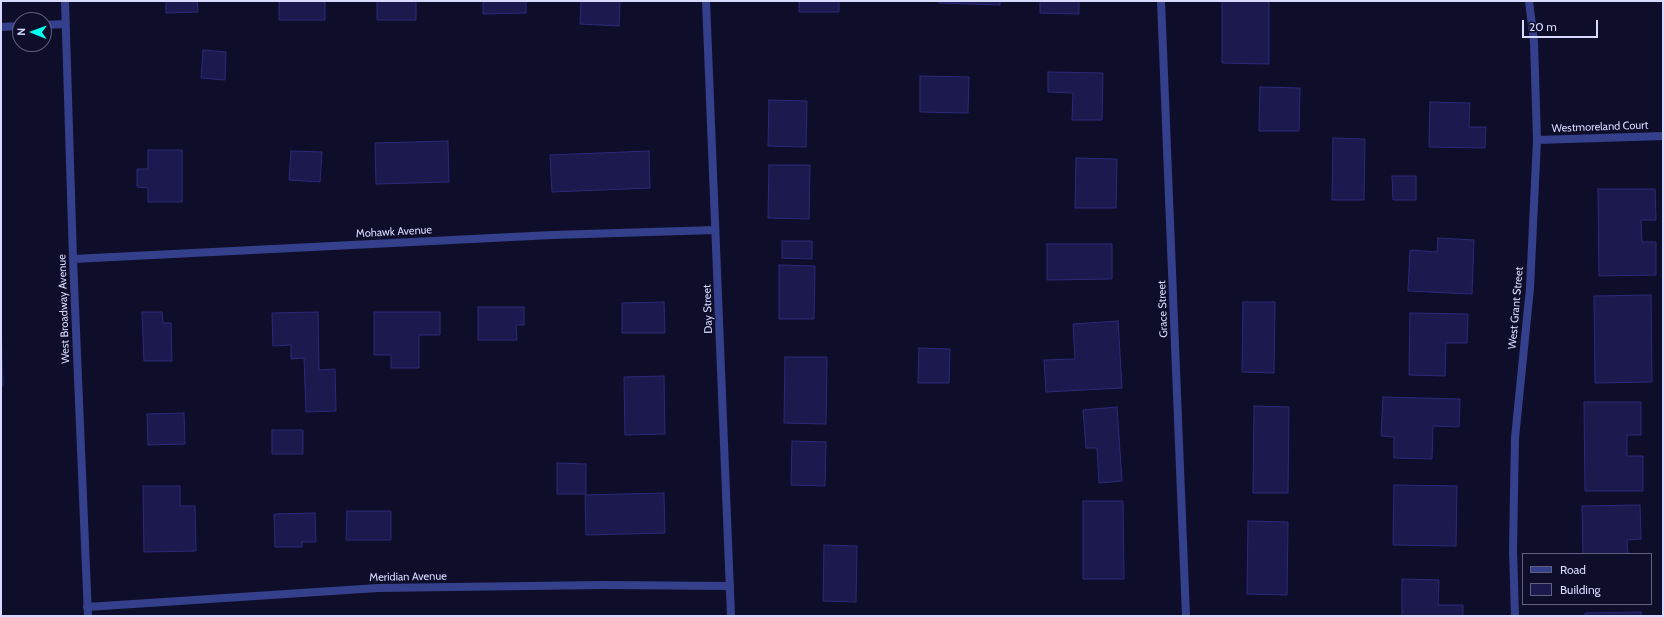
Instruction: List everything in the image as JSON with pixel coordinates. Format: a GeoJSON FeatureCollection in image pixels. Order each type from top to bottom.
{"type":"FeatureCollection","features":[{"type":"Feature","properties":{"kind":"street","name":"West Broadway Avenue"},"geometry":{"type":"LineString","coordinates":[[65,1],[73,259],[88,616]]}},
{"type":"Feature","properties":{"kind":"street","name":"Day Street"},"geometry":{"type":"LineString","coordinates":[[706,1],[731,616]]}},
{"type":"Feature","properties":{"kind":"street","name":"Grace Street"},"geometry":{"type":"LineString","coordinates":[[1161,1],[1186,616]]}},
{"type":"Feature","properties":{"kind":"street","name":"West Grant Street"},"geometry":{"type":"LineString","coordinates":[[1515,616],[1513,550],[1515,438],[1530,288],[1538,140],[1534,42],[1529,1]]}},
{"type":"Feature","properties":{"kind":"street"},"geometry":{"type":"LineString","coordinates":[[52,25],[66,24]]}},
{"type":"Feature","properties":{"kind":"street"},"geometry":{"type":"LineString","coordinates":[[1,27],[12,26]]}},
{"type":"Feature","properties":{"kind":"street","name":"Westmoreland Court"},"geometry":{"type":"LineString","coordinates":[[1538,140],[1663,136]]}},
{"type":"Feature","properties":{"kind":"street","name":"Mohawk Avenue"},"geometry":{"type":"LineString","coordinates":[[73,259],[552,235],[715,230]]}},
{"type":"Feature","properties":{"kind":"street","name":"Meridian Avenue"},"geometry":{"type":"LineString","coordinates":[[87,607],[378,588],[603,585],[730,586]]}},
{"type":"Feature","properties":{"kind":"building"},"geometry":{"type":"Polygon","coordinates":[[[166,1],[197,1],[198,12],[166,13],[166,1]]]}},
{"type":"Feature","properties":{"kind":"building"},"geometry":{"type":"Polygon","coordinates":[[[279,1],[325,1],[325,20],[279,20],[279,1]]]}},
{"type":"Feature","properties":{"kind":"building"},"geometry":{"type":"Polygon","coordinates":[[[377,1],[416,1],[416,20],[377,20],[377,1]]]}},
{"type":"Feature","properties":{"kind":"building"},"geometry":{"type":"Polygon","coordinates":[[[483,1],[526,1],[526,13],[483,14],[483,1]]]}},
{"type":"Feature","properties":{"kind":"building"},"geometry":{"type":"Polygon","coordinates":[[[581,1],[620,1],[619,26],[580,24],[581,1]]]}},
{"type":"Feature","properties":{"kind":"building"},"geometry":{"type":"Polygon","coordinates":[[[799,1],[839,1],[839,12],[799,12],[799,1]]]}},
{"type":"Feature","properties":{"kind":"building"},"geometry":{"type":"Polygon","coordinates":[[[939,1],[1000,1],[1000,5],[939,3],[939,1]]]}},
{"type":"Feature","properties":{"kind":"building"},"geometry":{"type":"Polygon","coordinates":[[[1040,1],[1079,1],[1079,14],[1040,13],[1040,1]]]}},
{"type":"Feature","properties":{"kind":"building"},"geometry":{"type":"Polygon","coordinates":[[[1222,1],[1269,1],[1269,64],[1222,63],[1222,1]]]}},
{"type":"Feature","properties":{"kind":"building"},"geometry":{"type":"Polygon","coordinates":[[[203,50],[226,52],[225,80],[201,78],[203,50]]]}},
{"type":"Feature","properties":{"kind":"building"},"geometry":{"type":"Polygon","coordinates":[[[1048,72],[1103,73],[1102,120],[1072,120],[1073,93],[1048,92],[1048,72]]]}},
{"type":"Feature","properties":{"kind":"building"},"geometry":{"type":"Polygon","coordinates":[[[920,76],[969,77],[968,113],[920,112],[920,76]]]}},
{"type":"Feature","properties":{"kind":"building"},"geometry":{"type":"Polygon","coordinates":[[[1260,87],[1300,88],[1299,131],[1259,131],[1260,87]]]}},
{"type":"Feature","properties":{"kind":"building"},"geometry":{"type":"Polygon","coordinates":[[[769,100],[807,101],[806,147],[768,146],[769,100]]]}},
{"type":"Feature","properties":{"kind":"building"},"geometry":{"type":"Polygon","coordinates":[[[1430,102],[1470,103],[1469,127],[1486,127],[1485,148],[1429,147],[1430,102]]]}},
{"type":"Feature","properties":{"kind":"building"},"geometry":{"type":"Polygon","coordinates":[[[1333,138],[1365,139],[1364,200],[1332,200],[1333,138]]]}},
{"type":"Feature","properties":{"kind":"building"},"geometry":{"type":"Polygon","coordinates":[[[448,141],[449,182],[376,184],[375,143],[448,141]]]}},
{"type":"Feature","properties":{"kind":"building"},"geometry":{"type":"Polygon","coordinates":[[[148,150],[182,150],[182,202],[148,202],[148,188],[137,187],[137,169],[148,169],[148,150]]]}},
{"type":"Feature","properties":{"kind":"building"},"geometry":{"type":"Polygon","coordinates":[[[291,151],[322,152],[320,182],[289,180],[291,151]]]}},
{"type":"Feature","properties":{"kind":"building"},"geometry":{"type":"Polygon","coordinates":[[[649,151],[650,188],[552,192],[550,155],[649,151]]]}},
{"type":"Feature","properties":{"kind":"building"},"geometry":{"type":"Polygon","coordinates":[[[1076,158],[1117,159],[1116,208],[1075,208],[1076,158]]]}},
{"type":"Feature","properties":{"kind":"building"},"geometry":{"type":"Polygon","coordinates":[[[769,165],[810,165],[809,219],[768,218],[769,165]]]}},
{"type":"Feature","properties":{"kind":"building"},"geometry":{"type":"Polygon","coordinates":[[[1392,176],[1416,176],[1416,200],[1393,200],[1392,176]]]}},
{"type":"Feature","properties":{"kind":"building"},"geometry":{"type":"Polygon","coordinates":[[[1598,189],[1655,189],[1656,220],[1641,220],[1642,242],[1656,242],[1656,275],[1599,276],[1598,189]]]}},
{"type":"Feature","properties":{"kind":"building"},"geometry":{"type":"Polygon","coordinates":[[[1438,238],[1474,240],[1472,294],[1408,291],[1410,250],[1437,252],[1438,238]]]}},
{"type":"Feature","properties":{"kind":"building"},"geometry":{"type":"Polygon","coordinates":[[[782,241],[812,241],[812,259],[782,258],[782,241]]]}},
{"type":"Feature","properties":{"kind":"building"},"geometry":{"type":"Polygon","coordinates":[[[1047,244],[1112,244],[1112,279],[1047,280],[1047,244]]]}},
{"type":"Feature","properties":{"kind":"building"},"geometry":{"type":"Polygon","coordinates":[[[779,265],[815,266],[814,319],[779,319],[779,265]]]}},
{"type":"Feature","properties":{"kind":"building"},"geometry":{"type":"Polygon","coordinates":[[[1651,295],[1652,382],[1595,383],[1594,296],[1651,295]]]}},
{"type":"Feature","properties":{"kind":"building"},"geometry":{"type":"Polygon","coordinates":[[[664,302],[665,333],[622,333],[622,303],[664,302]]]}},
{"type":"Feature","properties":{"kind":"building"},"geometry":{"type":"Polygon","coordinates":[[[1243,302],[1275,302],[1274,373],[1242,372],[1243,302]]]}},
{"type":"Feature","properties":{"kind":"building"},"geometry":{"type":"Polygon","coordinates":[[[478,307],[524,307],[524,325],[516,325],[517,340],[478,340],[478,307]]]}},
{"type":"Feature","properties":{"kind":"building"},"geometry":{"type":"Polygon","coordinates":[[[142,312],[162,312],[163,323],[171,323],[172,361],[144,361],[142,312]]]}},
{"type":"Feature","properties":{"kind":"building"},"geometry":{"type":"Polygon","coordinates":[[[318,312],[319,370],[335,369],[336,411],[306,412],[304,358],[291,359],[291,345],[273,346],[272,313],[318,312]]]}},
{"type":"Feature","properties":{"kind":"building"},"geometry":{"type":"Polygon","coordinates":[[[374,312],[440,312],[440,335],[419,335],[419,368],[391,368],[391,355],[374,355],[374,312]]]}},
{"type":"Feature","properties":{"kind":"building"},"geometry":{"type":"Polygon","coordinates":[[[1410,313],[1468,314],[1467,343],[1446,343],[1445,376],[1409,375],[1410,313]]]}},
{"type":"Feature","properties":{"kind":"building"},"geometry":{"type":"Polygon","coordinates":[[[1118,321],[1122,388],[1046,392],[1044,360],[1075,359],[1073,324],[1118,321]]]}},
{"type":"Feature","properties":{"kind":"building"},"geometry":{"type":"Polygon","coordinates":[[[1,322],[3,386],[1,386],[1,322]]]}},
{"type":"Feature","properties":{"kind":"building"},"geometry":{"type":"Polygon","coordinates":[[[919,348],[950,349],[949,383],[918,383],[919,348]]]}},
{"type":"Feature","properties":{"kind":"building"},"geometry":{"type":"Polygon","coordinates":[[[785,357],[827,357],[826,424],[784,423],[785,357]]]}},
{"type":"Feature","properties":{"kind":"building"},"geometry":{"type":"Polygon","coordinates":[[[664,376],[665,434],[625,435],[624,377],[664,376]]]}},
{"type":"Feature","properties":{"kind":"building"},"geometry":{"type":"Polygon","coordinates":[[[1383,397],[1460,399],[1459,427],[1433,426],[1432,459],[1394,458],[1394,437],[1381,436],[1383,397]]]}},
{"type":"Feature","properties":{"kind":"building"},"geometry":{"type":"Polygon","coordinates":[[[1584,402],[1641,402],[1641,435],[1627,435],[1627,456],[1643,456],[1643,491],[1585,491],[1584,402]]]}},
{"type":"Feature","properties":{"kind":"building"},"geometry":{"type":"Polygon","coordinates":[[[1254,406],[1289,407],[1288,493],[1253,493],[1254,406]]]}},
{"type":"Feature","properties":{"kind":"building"},"geometry":{"type":"Polygon","coordinates":[[[1117,407],[1122,481],[1099,483],[1097,448],[1086,448],[1083,410],[1117,407]]]}},
{"type":"Feature","properties":{"kind":"building"},"geometry":{"type":"Polygon","coordinates":[[[184,413],[185,444],[148,445],[147,414],[184,413]]]}},
{"type":"Feature","properties":{"kind":"building"},"geometry":{"type":"Polygon","coordinates":[[[272,430],[303,430],[303,454],[272,454],[272,430]]]}},
{"type":"Feature","properties":{"kind":"building"},"geometry":{"type":"Polygon","coordinates":[[[792,441],[826,442],[825,486],[791,485],[792,441]]]}},
{"type":"Feature","properties":{"kind":"building"},"geometry":{"type":"Polygon","coordinates":[[[557,463],[586,464],[586,494],[557,494],[557,463]]]}},
{"type":"Feature","properties":{"kind":"building"},"geometry":{"type":"Polygon","coordinates":[[[1394,485],[1457,486],[1456,546],[1393,545],[1394,485]]]}},
{"type":"Feature","properties":{"kind":"building"},"geometry":{"type":"Polygon","coordinates":[[[143,486],[180,486],[180,506],[195,506],[196,551],[144,552],[143,486]]]}},
{"type":"Feature","properties":{"kind":"building"},"geometry":{"type":"Polygon","coordinates":[[[664,493],[665,533],[586,535],[585,495],[664,493]]]}},
{"type":"Feature","properties":{"kind":"building"},"geometry":{"type":"Polygon","coordinates":[[[1083,501],[1123,501],[1124,579],[1083,579],[1083,501]]]}},
{"type":"Feature","properties":{"kind":"building"},"geometry":{"type":"Polygon","coordinates":[[[1640,505],[1641,539],[1627,540],[1628,553],[1583,553],[1582,506],[1640,505]]]}},
{"type":"Feature","properties":{"kind":"building"},"geometry":{"type":"Polygon","coordinates":[[[347,511],[391,511],[391,540],[346,540],[347,511]]]}},
{"type":"Feature","properties":{"kind":"building"},"geometry":{"type":"Polygon","coordinates":[[[315,513],[316,542],[302,542],[302,547],[275,547],[274,514],[315,513]]]}},
{"type":"Feature","properties":{"kind":"building"},"geometry":{"type":"Polygon","coordinates":[[[1248,521],[1288,522],[1287,595],[1247,594],[1248,521]]]}},
{"type":"Feature","properties":{"kind":"building"},"geometry":{"type":"Polygon","coordinates":[[[824,545],[857,546],[856,602],[823,601],[824,545]]]}},
{"type":"Feature","properties":{"kind":"building"},"geometry":{"type":"Polygon","coordinates":[[[1402,579],[1439,580],[1438,605],[1463,605],[1463,616],[1402,616],[1402,579]]]}},
{"type":"Feature","properties":{"kind":"building"},"geometry":{"type":"Polygon","coordinates":[[[1641,612],[1641,616],[1585,616],[1585,613],[1641,612]]]}}]}
